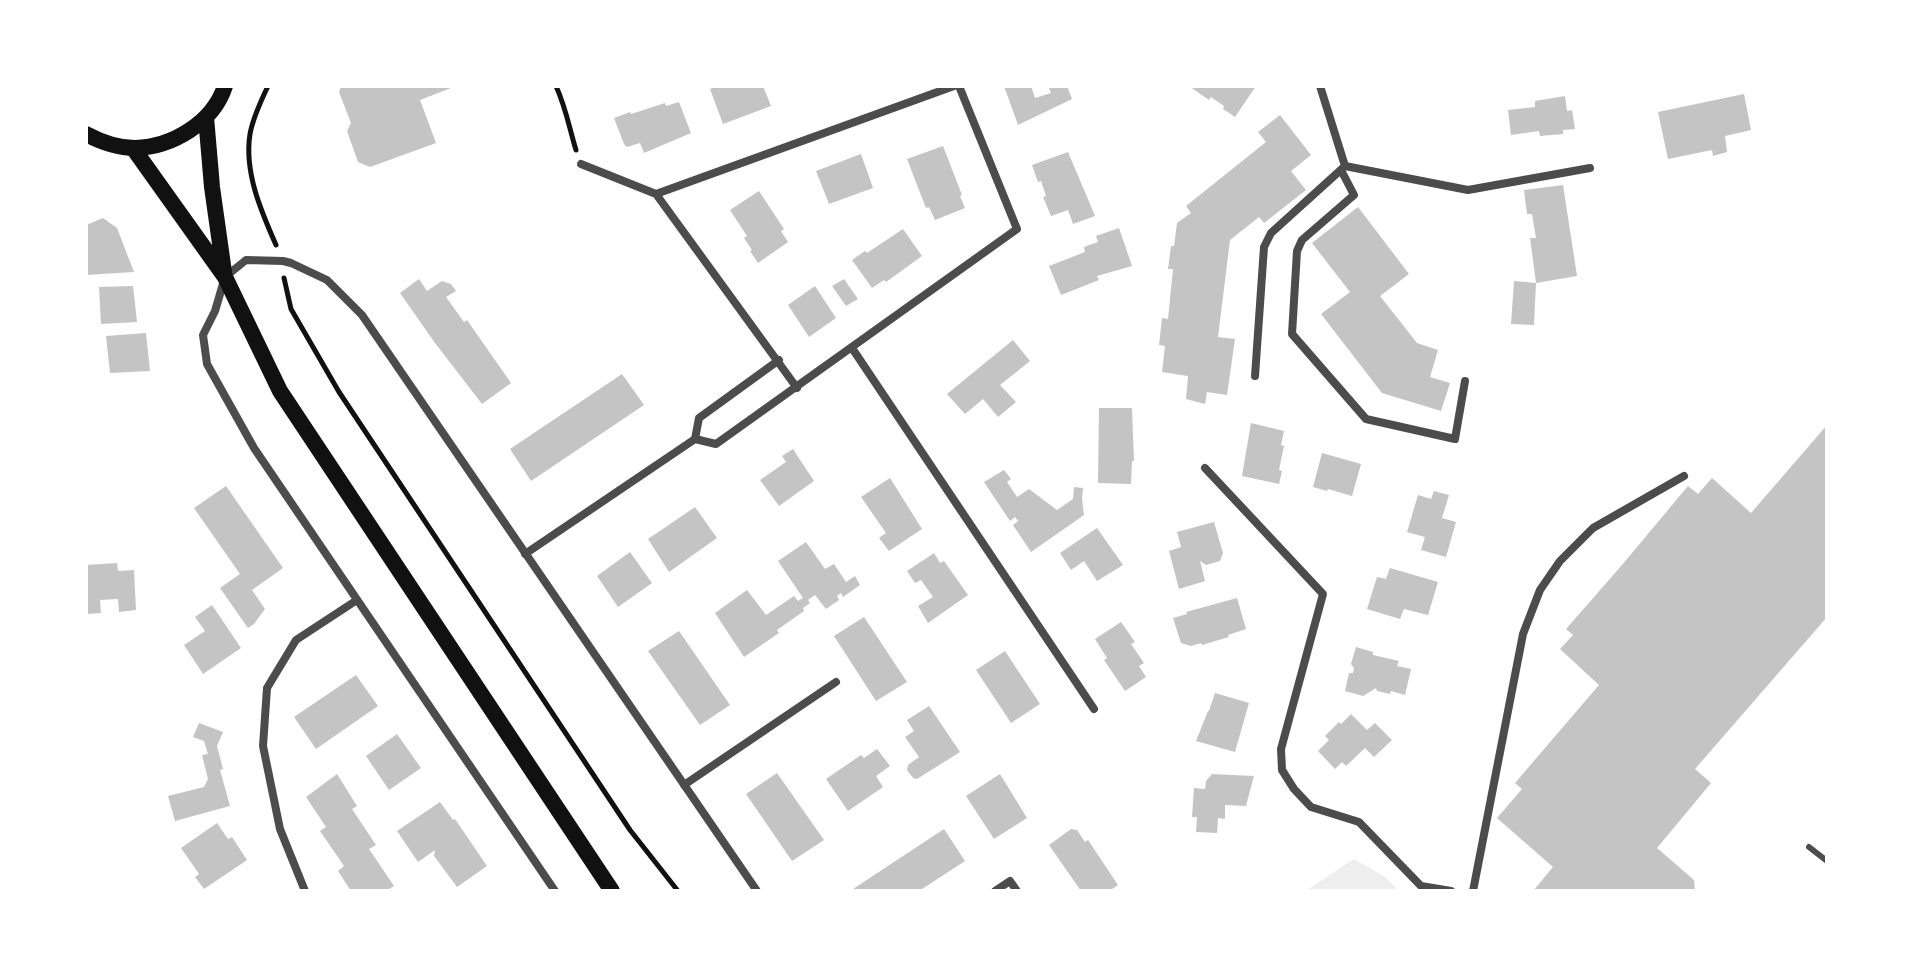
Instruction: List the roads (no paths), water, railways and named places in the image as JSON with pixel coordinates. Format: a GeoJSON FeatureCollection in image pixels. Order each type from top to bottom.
{"type":"FeatureCollection","features":[{"type":"Feature","properties":{"kind":"main road"},"geometry":{"type":"LineString","coordinates":[[86,134],[105,143],[133,148],[160,144],[185,134],[206,117],[225,86]]}},
{"type":"Feature","properties":{"kind":"main road"},"geometry":{"type":"LineString","coordinates":[[206,117],[225,277]]}},
{"type":"Feature","properties":{"kind":"main road"},"geometry":{"type":"LineString","coordinates":[[133,148],[225,277],[280,391],[612,891]]}},
{"type":"Feature","properties":{"kind":"street"},"geometry":{"type":"LineString","coordinates":[[656,194],[957,86],[1017,229],[716,444],[695,439]]}},
{"type":"Feature","properties":{"kind":"street"},"geometry":{"type":"LineString","coordinates":[[1320,86],[1343,168],[1354,195],[1302,240],[1297,251],[1292,334],[1366,419],[1455,439],[1465,381]]}},
{"type":"Feature","properties":{"kind":"street"},"geometry":{"type":"LineString","coordinates":[[581,164],[656,194],[797,388]]}},
{"type":"Feature","properties":{"kind":"street"},"geometry":{"type":"LineString","coordinates":[[1343,168],[1468,190],[1590,168]]}},
{"type":"Feature","properties":{"kind":"street"},"geometry":{"type":"LineString","coordinates":[[1255,376],[1264,247],[1271,233],[1343,168]]}},
{"type":"Feature","properties":{"kind":"street"},"geometry":{"type":"LineString","coordinates":[[555,891],[254,448],[207,364],[203,335],[215,311],[225,277],[246,260],[283,261],[327,280],[362,315],[757,891]]}},
{"type":"Feature","properties":{"kind":"street"},"geometry":{"type":"LineString","coordinates":[[852,348],[1094,709]]}},
{"type":"Feature","properties":{"kind":"street"},"geometry":{"type":"LineString","coordinates":[[525,554],[695,439],[699,418],[779,360]]}},
{"type":"Feature","properties":{"kind":"street"},"geometry":{"type":"LineString","coordinates":[[1205,468],[1323,594],[1281,749],[1282,770],[1311,807],[1359,822],[1421,886],[1451,891]]}},
{"type":"Feature","properties":{"kind":"street"},"geometry":{"type":"LineString","coordinates":[[1473,891],[1523,634],[1540,590],[1560,561],[1593,528],[1684,476]]}},
{"type":"Feature","properties":{"kind":"street"},"geometry":{"type":"LineString","coordinates":[[305,891],[280,829],[263,746],[267,688],[296,640],[357,600]]}},
{"type":"Feature","properties":{"kind":"street"},"geometry":{"type":"LineString","coordinates":[[684,785],[836,682]]}},
{"type":"Feature","properties":{"kind":"street"},"geometry":{"type":"LineString","coordinates":[[995,891],[1010,881],[1017,891]]}},
{"type":"Feature","properties":{"kind":"lane"},"geometry":{"type":"LineString","coordinates":[[1809,847],[1827,861]]}}]}
